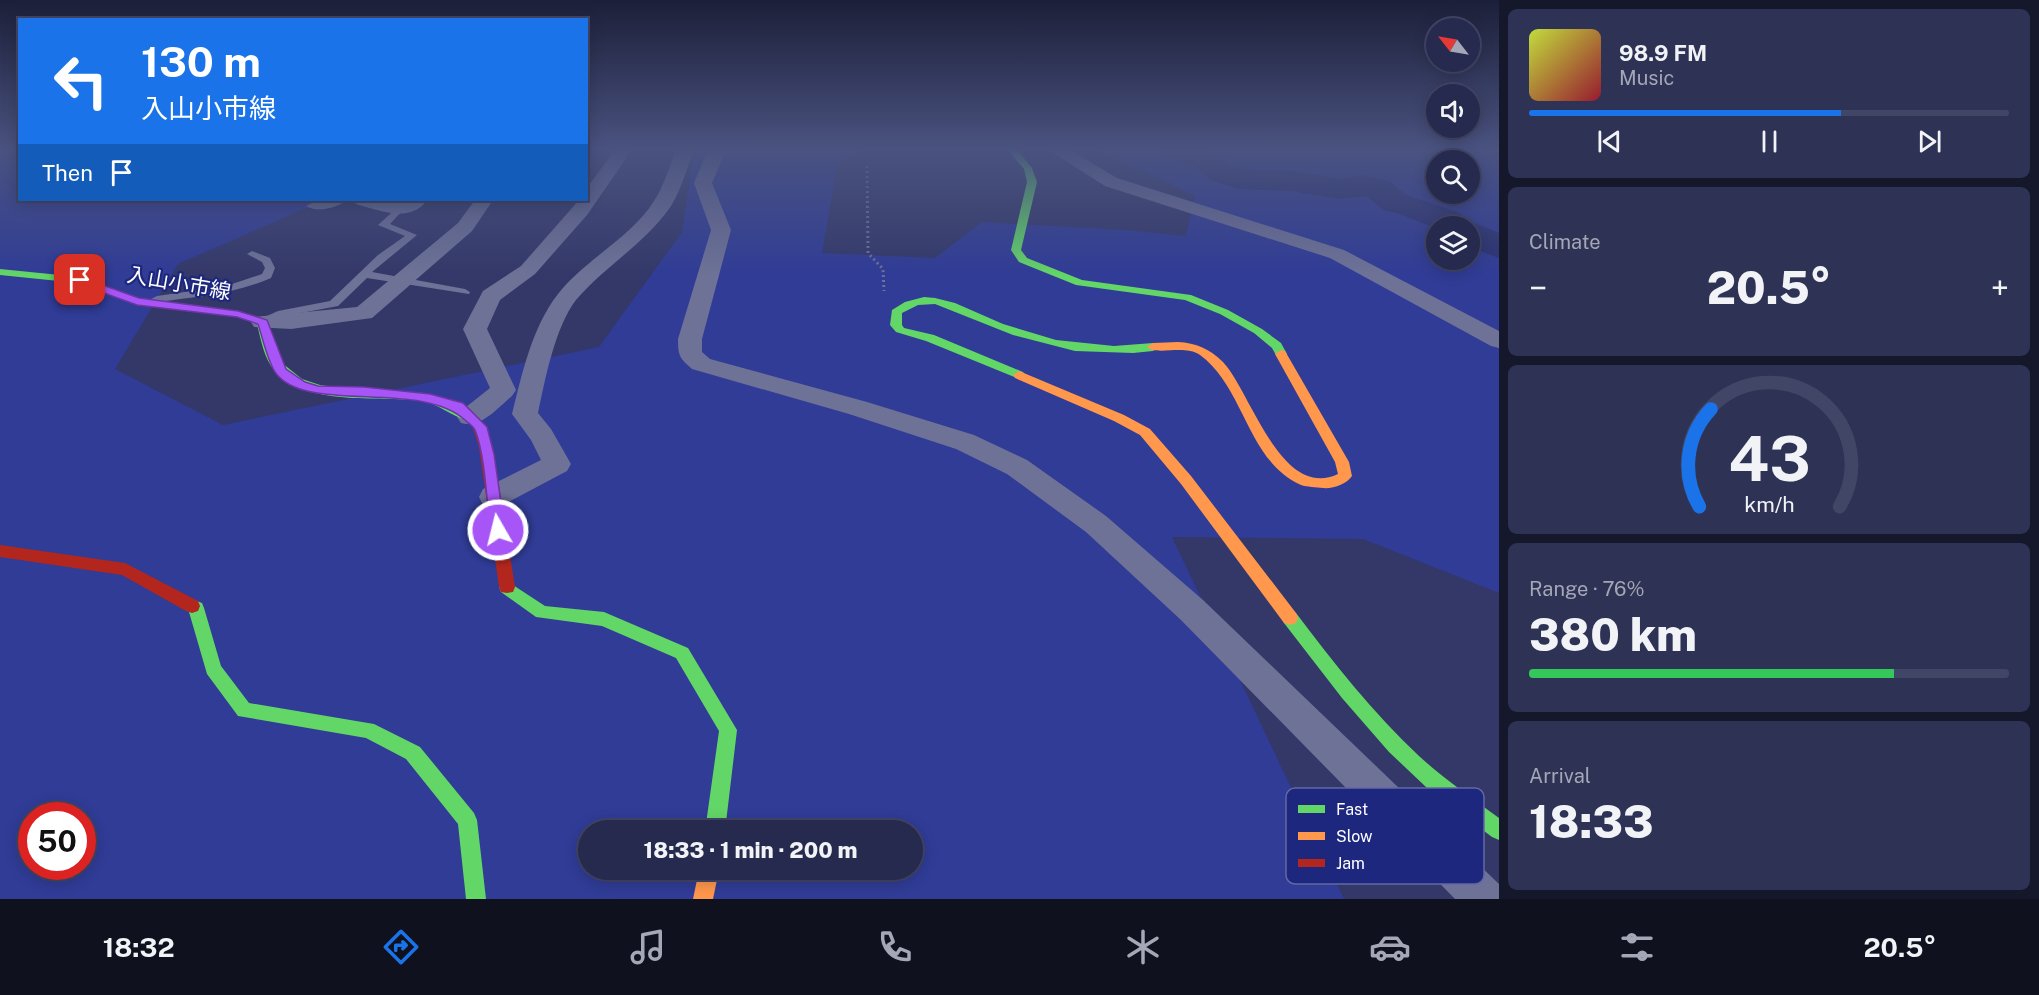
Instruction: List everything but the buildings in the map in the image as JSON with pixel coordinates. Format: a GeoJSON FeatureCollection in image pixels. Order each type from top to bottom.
{"type":"FeatureCollection","features":[{"type":"Feature","properties":{"kind":"street"},"geometry":{"type":"LineString","coordinates":[[493,497],[557,464],[543,436],[525,414],[532,382],[552,322],[567,297],[647,222],[663,203],[668,192]]}},
{"type":"Feature","properties":{"kind":"street"},"geometry":{"type":"LineString","coordinates":[[706,192],[721,230],[690,339],[690,354],[701,364],[858,408],[965,442],[1017,467],[1096,524],[1192,610],[1372,788]]}},
{"type":"Feature","properties":{"kind":"street"},"geometry":{"type":"LineString","coordinates":[[1030,192],[1016,250],[1018,256],[1080,282],[1187,297],[1224,312],[1258,331],[1277,346],[1342,462],[1345,476],[1328,483],[1315,482],[1299,479],[1285,468],[1266,445],[1226,374],[1212,358],[1190,345],[1118,352],[1083,349],[999,326],[944,302],[918,302],[902,306],[896,312],[896,325],[900,330],[930,338],[1119,418],[1145,432],[1186,480],[1329,670],[1380,731],[1414,764],[1445,788]]}},
{"type":"Feature","properties":{"kind":"street"},"geometry":{"type":"LineString","coordinates":[[1142,192],[1337,254],[1499,341]]}},
{"type":"Feature","properties":{"kind":"street"},"geometry":{"type":"LineString","coordinates":[[367,201],[399,209],[416,201]]}},
{"type":"Feature","properties":{"kind":"street"},"geometry":{"type":"LineString","coordinates":[[483,201],[465,227],[364,313],[291,322],[262,322],[281,371],[301,385],[317,390],[364,391],[430,398],[458,406],[480,427],[507,587],[542,612],[604,619],[682,653],[728,730],[717,820]]}},
{"type":"Feature","properties":{"kind":"street"},"geometry":{"type":"LineString","coordinates":[[470,417],[503,390],[475,329],[491,296],[528,270],[583,201]]}},
{"type":"Feature","properties":{"kind":"street","name":"入山小市線"},"geometry":{"type":"LineString","coordinates":[[0,272],[80,280],[137,302],[238,314],[262,322]]}},
{"type":"Feature","properties":{"kind":"street"},"geometry":{"type":"LineString","coordinates":[[0,551],[125,569],[196,608],[213,669],[244,710],[368,730],[413,753],[467,820],[477,899]]}},
{"type":"Feature","properties":{"kind":"street"},"geometry":{"type":"LineString","coordinates":[[1484,818],[1499,830]]}},
{"type":"Feature","properties":{"kind":"street"},"geometry":{"type":"LineString","coordinates":[[704,899],[707,880]]}},
{"type":"Feature","properties":{"kind":"street"},"geometry":{"type":"LineString","coordinates":[[1469,884],[1484,899]]}},
{"type":"Feature","properties":{"kind":"lane"},"geometry":{"type":"LineString","coordinates":[[311,206],[331,205],[340,201]]}},
{"type":"Feature","properties":{"kind":"lane"},"geometry":{"type":"LineString","coordinates":[[262,322],[282,313],[334,304],[382,257],[412,236],[383,225],[399,209]]}},
{"type":"Feature","properties":{"kind":"lane"},"geometry":{"type":"LineString","coordinates":[[137,302],[200,295],[244,287],[267,276],[270,268],[266,260],[252,254]]}},
{"type":"Feature","properties":{"kind":"lane"},"geometry":{"type":"LineString","coordinates":[[364,274],[465,292]]}},
{"type":"Feature","properties":{"kind":"path"},"geometry":{"type":"LineString","coordinates":[[867,192],[868,253],[883,269],[885,313],[896,325]]}},
{"type":"Feature","properties":{"kind":"shaded area"},"geometry":{"type":"Polygon","coordinates":[[[0,192],[18,192],[18,201],[314,201],[311,206],[178,264],[115,369],[223,425],[599,347],[682,232],[688,192],[833,192],[822,253],[935,258],[982,222],[1126,230],[1186,236],[1195,196],[1186,192],[1426,192],[1426,204],[1480,204],[1480,192],[1499,192],[1499,593],[1363,539],[1172,537],[1291,788],[1286,788],[1286,884],[1337,884],[1344,899],[0,899],[0,192]]]}},
{"type":"Feature","properties":{"kind":"waterway"},"geometry":{"type":"LineString","coordinates":[[1382,192],[1396,203],[1437,216]]}},
{"type":"Feature","properties":{"kind":"waterway"},"geometry":{"type":"LineString","coordinates":[[1480,238],[1499,247]]}},
{"type":"Feature","properties":{"kind":"traffic: fast"},"geometry":{"type":"LineString","coordinates":[[1030,192],[1016,250],[1023,260],[1080,283],[1187,297],[1224,312],[1258,331],[1277,346],[1281,354]]}},
{"type":"Feature","properties":{"kind":"traffic: fast"},"geometry":{"type":"LineString","coordinates":[[0,272],[80,280],[137,301],[239,314],[262,322],[271,353],[277,364],[297,382],[319,389],[344,393],[423,397],[447,404],[467,416]]}},
{"type":"Feature","properties":{"kind":"traffic: fast"},"geometry":{"type":"LineString","coordinates":[[1019,375],[930,338],[900,330],[896,325],[896,312],[914,303],[935,301],[959,308],[1036,339],[1094,349],[1153,347]]}},
{"type":"Feature","properties":{"kind":"traffic: fast"},"geometry":{"type":"LineString","coordinates":[[507,587],[542,612],[604,619],[682,653],[728,730],[716,820]]}},
{"type":"Feature","properties":{"kind":"traffic: fast"},"geometry":{"type":"LineString","coordinates":[[192,606],[196,608],[213,669],[244,710],[368,730],[413,753],[467,820],[476,899]]}},
{"type":"Feature","properties":{"kind":"traffic: fast"},"geometry":{"type":"LineString","coordinates":[[1290,618],[1348,693],[1395,746],[1442,788]]}},
{"type":"Feature","properties":{"kind":"traffic: fast"},"geometry":{"type":"LineString","coordinates":[[1484,819],[1499,830]]}},
{"type":"Feature","properties":{"kind":"traffic: slow"},"geometry":{"type":"LineString","coordinates":[[1153,347],[1184,346],[1203,352],[1219,366],[1233,385],[1271,452],[1286,470],[1305,481],[1328,483],[1335,481],[1345,476],[1342,462],[1281,354]]}},
{"type":"Feature","properties":{"kind":"traffic: slow"},"geometry":{"type":"LineString","coordinates":[[1019,375],[1119,418],[1145,432],[1186,480],[1290,618]]}},
{"type":"Feature","properties":{"kind":"traffic: slow"},"geometry":{"type":"LineString","coordinates":[[703,899],[707,880]]}},
{"type":"Feature","properties":{"kind":"traffic: jam"},"geometry":{"type":"LineString","coordinates":[[467,416],[479,426],[486,447],[507,587]]}},
{"type":"Feature","properties":{"kind":"traffic: jam"},"geometry":{"type":"LineString","coordinates":[[0,551],[125,569],[192,606]]}},
{"type":"Feature","properties":{"kind":"route"},"geometry":{"type":"LineString","coordinates":[[80,280],[137,302],[238,314],[262,322],[281,371],[301,385],[317,390],[364,391],[430,398],[458,406],[480,427],[487,454],[498,530]]}}]}
